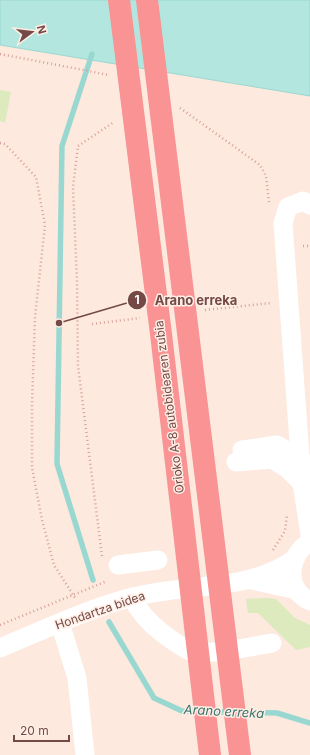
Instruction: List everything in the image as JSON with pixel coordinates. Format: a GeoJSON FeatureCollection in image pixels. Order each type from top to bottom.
{"type":"FeatureCollection","features":[{"type":"Feature","properties":{"kind":"highway","name":"Orioko A-8 autobidearen zubia"},"geometry":{"type":"LineString","coordinates":[[119,0],[161,334],[209,749]]}},
{"type":"Feature","properties":{"kind":"highway"},"geometry":{"type":"LineString","coordinates":[[147,0],[239,747]]}},
{"type":"Feature","properties":{"kind":"street"},"geometry":{"type":"LineString","coordinates":[[310,205],[303,201],[288,207],[283,223],[295,464],[303,489],[310,535]]}},
{"type":"Feature","properties":{"kind":"street"},"geometry":{"type":"LineString","coordinates":[[277,445],[295,464],[272,459],[235,457],[277,445]]}},
{"type":"Feature","properties":{"kind":"street","name":"Hondartza bidea"},"geometry":{"type":"LineString","coordinates":[[0,648],[84,613],[132,597],[172,589],[252,580],[282,568],[293,560],[298,552],[310,542]]}},
{"type":"Feature","properties":{"kind":"street"},"geometry":{"type":"LineString","coordinates":[[110,569],[158,560]]}},
{"type":"Feature","properties":{"kind":"street"},"geometry":{"type":"LineString","coordinates":[[293,560],[292,575],[304,596]]}},
{"type":"Feature","properties":{"kind":"street","name":"Hondartza bidea"},"geometry":{"type":"LineString","coordinates":[[252,580],[304,596]]}},
{"type":"Feature","properties":{"kind":"street"},"geometry":{"type":"LineString","coordinates":[[132,597],[137,609],[151,624],[175,643],[191,651],[210,652],[272,643]]}},
{"type":"Feature","properties":{"kind":"street"},"geometry":{"type":"LineString","coordinates":[[60,623],[77,678],[85,755]]}},
{"type":"Feature","properties":{"kind":"path"},"geometry":{"type":"LineString","coordinates":[[0,54],[76,70],[99,73]]}},
{"type":"Feature","properties":{"kind":"path"},"geometry":{"type":"LineString","coordinates":[[176,105],[260,165],[266,176],[269,204]]}},
{"type":"Feature","properties":{"kind":"path"},"geometry":{"type":"LineString","coordinates":[[110,569],[78,366],[77,282],[73,187],[78,146],[116,121]]}},
{"type":"Feature","properties":{"kind":"path"},"geometry":{"type":"LineString","coordinates":[[0,143],[6,144],[36,176],[45,225],[36,317],[32,404],[32,468],[42,520],[54,565],[84,613]]}},
{"type":"Feature","properties":{"kind":"path"},"geometry":{"type":"LineString","coordinates":[[269,555],[285,531],[287,502],[294,494],[303,489]]}},
{"type":"Feature","properties":{"kind":"green space"},"geometry":{"type":"Polygon","coordinates":[[[0,90],[11,92],[5,123],[0,121],[0,90]]]}},
{"type":"Feature","properties":{"kind":"green space"},"geometry":{"type":"Polygon","coordinates":[[[246,599],[276,599],[295,618],[310,625],[310,647],[296,650],[258,613],[248,613],[246,599]]]}},
{"type":"Feature","properties":{"kind":"water"},"geometry":{"type":"Polygon","coordinates":[[[0,0],[310,0],[310,96],[0,45],[0,0]]]}},
{"type":"Feature","properties":{"kind":"waterway","name":"Arano erreka"},"geometry":{"type":"LineString","coordinates":[[92,54],[62,146],[57,464],[93,580]]}},
{"type":"Feature","properties":{"kind":"waterway","name":"Arano erreka"},"geometry":{"type":"LineString","coordinates":[[109,622],[154,698],[182,711],[201,711]]}},
{"type":"Feature","properties":{"kind":"waterway","name":"Arano erreka"},"geometry":{"type":"LineString","coordinates":[[210,712],[231,712]]}},
{"type":"Feature","properties":{"kind":"waterway","name":"Arano erreka"},"geometry":{"type":"LineString","coordinates":[[240,712],[277,713],[310,723]]}},
{"type":"Feature","properties":{"kind":"place","name":"Arano erreka"},"geometry":{"type":"Point","coordinates":[59,323]}}]}
